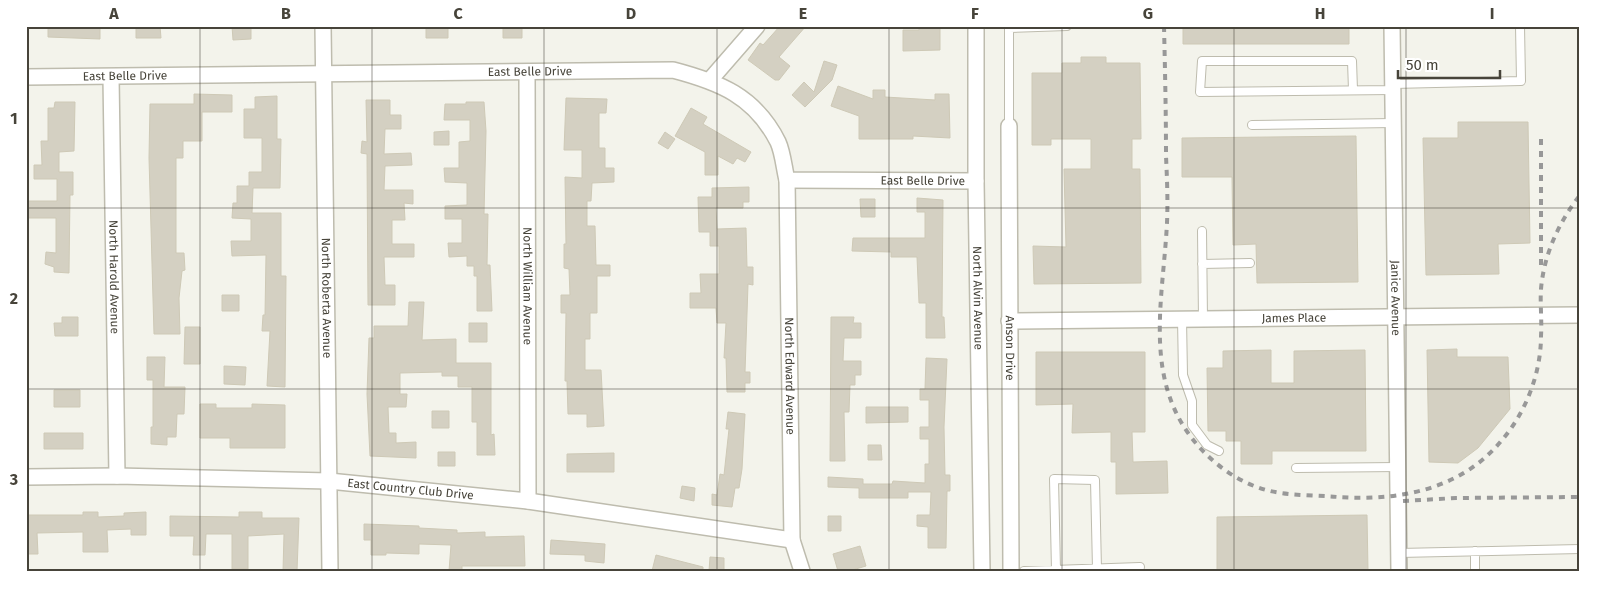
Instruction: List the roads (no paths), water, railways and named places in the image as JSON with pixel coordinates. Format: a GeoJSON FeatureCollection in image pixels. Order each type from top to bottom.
{"type":"FeatureCollection","features":[{"type":"Feature","properties":{"kind":"street","name":"North Roberta Avenue"},"geometry":{"type":"LineString","coordinates":[[323,26],[330,571]]}},
{"type":"Feature","properties":{"kind":"street"},"geometry":{"type":"LineString","coordinates":[[710,80],[757,26]]}},
{"type":"Feature","properties":{"kind":"street","name":"North Alvin Avenue"},"geometry":{"type":"LineString","coordinates":[[976,26],[976,181],[982,571]]}},
{"type":"Feature","properties":{"kind":"street","name":"Janice Avenue"},"geometry":{"type":"LineString","coordinates":[[1392,26],[1399,571]]}},
{"type":"Feature","properties":{"kind":"street","name":"East Belle Drive"},"geometry":{"type":"LineString","coordinates":[[26,77],[672,70],[710,80],[736,94],[762,116],[778,143],[787,180],[976,181]]}},
{"type":"Feature","properties":{"kind":"street","name":"North William Avenue"},"geometry":{"type":"LineString","coordinates":[[527,72],[528,501]]}},
{"type":"Feature","properties":{"kind":"street","name":"North Harold Avenue"},"geometry":{"type":"LineString","coordinates":[[111,77],[117,476]]}},
{"type":"Feature","properties":{"kind":"street","name":"Anson Drive"},"geometry":{"type":"LineString","coordinates":[[1008,126],[1011,571]]}},
{"type":"Feature","properties":{"kind":"street","name":"North Edward Avenue"},"geometry":{"type":"LineString","coordinates":[[787,180],[792,540],[802,571]]}},
{"type":"Feature","properties":{"kind":"street","name":"James Place"},"geometry":{"type":"LineString","coordinates":[[1008,321],[1580,315]]}},
{"type":"Feature","properties":{"kind":"street","name":"East Country Club Drive"},"geometry":{"type":"LineString","coordinates":[[26,477],[117,476],[328,481],[528,501],[792,540]]}},
{"type":"Feature","properties":{"kind":"lane"},"geometry":{"type":"LineString","coordinates":[[1008,126],[1009,28],[1067,26]]}},
{"type":"Feature","properties":{"kind":"lane"},"geometry":{"type":"LineString","coordinates":[[1353,90],[1352,61],[1202,61],[1200,92],[1353,90],[1521,81],[1520,26]]}},
{"type":"Feature","properties":{"kind":"lane"},"geometry":{"type":"LineString","coordinates":[[1252,125],[1394,124]]}},
{"type":"Feature","properties":{"kind":"lane"},"geometry":{"type":"LineString","coordinates":[[1202,231],[1203,319]]}},
{"type":"Feature","properties":{"kind":"lane"},"geometry":{"type":"LineString","coordinates":[[1202,264],[1250,263]]}},
{"type":"Feature","properties":{"kind":"lane"},"geometry":{"type":"LineString","coordinates":[[1182,319],[1184,375],[1192,401],[1192,425],[1207,445],[1219,450]]}},
{"type":"Feature","properties":{"kind":"lane"},"geometry":{"type":"LineString","coordinates":[[1296,468],[1398,467]]}},
{"type":"Feature","properties":{"kind":"lane"},"geometry":{"type":"LineString","coordinates":[[1056,570],[1054,479],[1096,480],[1097,569]]}},
{"type":"Feature","properties":{"kind":"lane"},"geometry":{"type":"LineString","coordinates":[[1399,553],[1580,549]]}},
{"type":"Feature","properties":{"kind":"lane"},"geometry":{"type":"LineString","coordinates":[[1475,552],[1475,571]]}},
{"type":"Feature","properties":{"kind":"lane"},"geometry":{"type":"LineString","coordinates":[[1024,571],[1140,568]]}},
{"type":"Feature","properties":{"kind":"railway"},"geometry":{"type":"LineString","coordinates":[[1164,26],[1167,223],[1160,312],[1163,370],[1170,397],[1182,424],[1201,449],[1231,474],[1257,487],[1302,495],[1361,498],[1384,497],[1428,489],[1468,471],[1486,457],[1511,429],[1525,405],[1535,378],[1540,350],[1541,289],[1545,263],[1559,227],[1580,195]]}},
{"type":"Feature","properties":{"kind":"railway"},"geometry":{"type":"LineString","coordinates":[[1541,139],[1541,267]]}},
{"type":"Feature","properties":{"kind":"railway"},"geometry":{"type":"LineString","coordinates":[[1403,501],[1456,498],[1580,497]]}}]}
